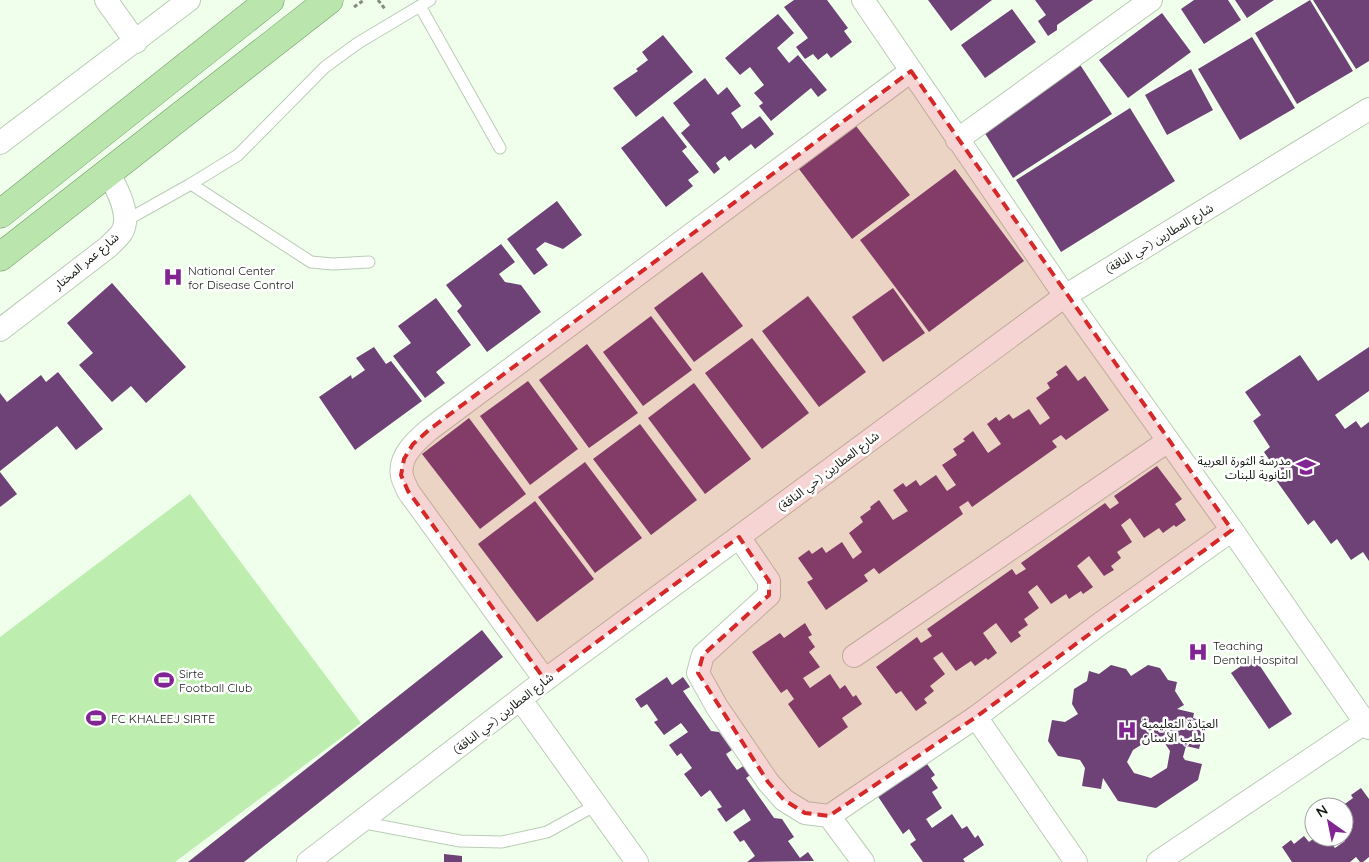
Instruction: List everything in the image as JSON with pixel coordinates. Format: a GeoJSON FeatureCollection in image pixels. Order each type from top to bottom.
{"type":"FeatureCollection","features":[{"type":"Feature","properties":{"kind":"highway"},"geometry":{"type":"LineString","coordinates":[[0,214],[270,0]]}},
{"type":"Feature","properties":{"kind":"highway"},"geometry":{"type":"LineString","coordinates":[[0,257],[329,0]]}},
{"type":"Feature","properties":{"kind":"street"},"geometry":{"type":"LineString","coordinates":[[106,0],[136,42]]}},
{"type":"Feature","properties":{"kind":"street"},"geometry":{"type":"LineString","coordinates":[[0,143],[136,42],[189,0]]}},
{"type":"Feature","properties":{"kind":"street"},"geometry":{"type":"LineString","coordinates":[[862,0],[1065,296],[1368,724],[1158,862]]}},
{"type":"Feature","properties":{"kind":"street"},"geometry":{"type":"LineString","coordinates":[[957,140],[1146,1]]}},
{"type":"Feature","properties":{"kind":"street"},"geometry":{"type":"LineString","coordinates":[[545,680],[408,491],[401,475],[404,459],[413,444],[430,429],[911,71]]}},
{"type":"Feature","properties":{"kind":"street","name":"شارع العطارين (حي الناقة)"},"geometry":{"type":"LineString","coordinates":[[311,861],[545,680],[1065,296],[1369,109]]}},
{"type":"Feature","properties":{"kind":"street","name":"شارع عمر المختار"},"geometry":{"type":"LineString","coordinates":[[0,330],[108,247],[122,232],[125,221],[120,194],[108,172]]}},
{"type":"Feature","properties":{"kind":"street"},"geometry":{"type":"LineString","coordinates":[[854,656],[1168,441]]}},
{"type":"Feature","properties":{"kind":"street"},"geometry":{"type":"LineString","coordinates":[[739,537],[769,581],[769,595],[703,655],[698,673],[717,707],[768,782],[784,800],[804,813],[829,816],[976,717],[1097,626],[1232,530]]}},
{"type":"Feature","properties":{"kind":"street"},"geometry":{"type":"LineString","coordinates":[[521,700],[636,862]]}},
{"type":"Feature","properties":{"kind":"street"},"geometry":{"type":"LineString","coordinates":[[976,717],[1076,862]]}},
{"type":"Feature","properties":{"kind":"street"},"geometry":{"type":"LineString","coordinates":[[829,816],[863,862]]}},
{"type":"Feature","properties":{"kind":"lane"},"geometry":{"type":"LineString","coordinates":[[125,221],[238,155],[325,67],[358,43],[430,0]]}},
{"type":"Feature","properties":{"kind":"lane"},"geometry":{"type":"LineString","coordinates":[[420,6],[500,148]]}},
{"type":"Feature","properties":{"kind":"lane"},"geometry":{"type":"LineString","coordinates":[[191,184],[311,262],[333,264],[369,262]]}},
{"type":"Feature","properties":{"kind":"lane"},"geometry":{"type":"LineString","coordinates":[[360,822],[460,841],[502,842],[547,832],[596,805]]}},
{"type":"Feature","properties":{"kind":"highlighted area"},"geometry":{"type":"Polygon","coordinates":[[[911,71],[1232,530],[976,717],[829,816],[805,813],[784,800],[768,782],[698,673],[703,655],[769,595],[769,581],[739,537],[545,680],[408,491],[401,475],[404,459],[413,444],[430,429],[911,71]]]}},
{"type":"Feature","properties":{"kind":"green space","name":"Sirte Football Club"},"geometry":{"type":"Polygon","coordinates":[[[190,494],[361,723],[175,862],[0,862],[0,637],[190,494]]]}},
{"type":"Feature","properties":{"kind":"building"},"geometry":{"type":"Polygon","coordinates":[[[794,0],[827,0],[848,28],[844,31],[852,42],[831,58],[827,53],[818,60],[813,54],[805,59],[796,47],[808,38],[784,7],[794,0]]]}},
{"type":"Feature","properties":{"kind":"building"},"geometry":{"type":"Polygon","coordinates":[[[928,0],[992,0],[951,31],[928,0]]]}},
{"type":"Feature","properties":{"kind":"building"},"geometry":{"type":"Polygon","coordinates":[[[1035,0],[1093,0],[1057,25],[1057,30],[1048,36],[1038,21],[1046,15],[1035,0]]]}},
{"type":"Feature","properties":{"kind":"building"},"geometry":{"type":"Polygon","coordinates":[[[1194,0],[1228,0],[1241,20],[1204,44],[1181,9],[1194,0]]]}},
{"type":"Feature","properties":{"kind":"building"},"geometry":{"type":"Polygon","coordinates":[[[1235,0],[1274,0],[1247,18],[1235,0]]]}},
{"type":"Feature","properties":{"kind":"building"},"geometry":{"type":"Polygon","coordinates":[[[1310,0],[1353,71],[1297,104],[1255,33],[1310,0]]]}},
{"type":"Feature","properties":{"kind":"building"},"geometry":{"type":"Polygon","coordinates":[[[1313,0],[1369,0],[1369,61],[1356,69],[1313,0]]]}},
{"type":"Feature","properties":{"kind":"building"},"geometry":{"type":"Polygon","coordinates":[[[1012,9],[1036,42],[985,78],[961,45],[1012,9]]]}},
{"type":"Feature","properties":{"kind":"building"},"geometry":{"type":"Polygon","coordinates":[[[1162,13],[1191,52],[1128,98],[1099,60],[1162,13]]]}},
{"type":"Feature","properties":{"kind":"building"},"geometry":{"type":"Polygon","coordinates":[[[778,14],[794,33],[777,48],[789,63],[798,55],[827,90],[818,97],[811,88],[771,121],[759,106],[763,103],[754,93],[764,85],[750,67],[740,75],[725,58],[778,14]]]}},
{"type":"Feature","properties":{"kind":"building"},"geometry":{"type":"Polygon","coordinates":[[[663,35],[693,72],[636,117],[613,88],[638,71],[636,69],[648,60],[642,52],[663,35]]]}},
{"type":"Feature","properties":{"kind":"building"},"geometry":{"type":"Polygon","coordinates":[[[1252,37],[1295,108],[1240,140],[1198,69],[1252,37]]]}},
{"type":"Feature","properties":{"kind":"building"},"geometry":{"type":"Polygon","coordinates":[[[1079,63],[1112,114],[1013,178],[981,127],[1079,63]]]}},
{"type":"Feature","properties":{"kind":"building"},"geometry":{"type":"Polygon","coordinates":[[[1191,69],[1213,110],[1167,135],[1145,95],[1191,69]]]}},
{"type":"Feature","properties":{"kind":"building"},"geometry":{"type":"Polygon","coordinates":[[[705,78],[718,95],[727,87],[741,106],[731,113],[742,129],[760,116],[774,134],[755,149],[751,144],[729,161],[725,156],[716,163],[720,169],[714,174],[681,133],[690,125],[673,103],[705,78]]]}},
{"type":"Feature","properties":{"kind":"building"},"geometry":{"type":"Polygon","coordinates":[[[1130,108],[1175,181],[1061,252],[1016,180],[1130,108]]]}},
{"type":"Feature","properties":{"kind":"building"},"geometry":{"type":"Polygon","coordinates":[[[663,116],[687,147],[682,151],[699,172],[688,180],[693,186],[666,207],[621,148],[663,116]]]}},
{"type":"Feature","properties":{"kind":"building"},"geometry":{"type":"Polygon","coordinates":[[[856,126],[910,195],[852,239],[799,169],[856,126]]]}},
{"type":"Feature","properties":{"kind":"building"},"geometry":{"type":"Polygon","coordinates":[[[955,169],[1024,261],[929,332],[860,240],[955,169]]]}},
{"type":"Feature","properties":{"kind":"building"},"geometry":{"type":"Polygon","coordinates":[[[557,201],[582,235],[563,249],[545,242],[536,249],[548,265],[534,275],[507,239],[557,201]]]}},
{"type":"Feature","properties":{"kind":"building"},"geometry":{"type":"Polygon","coordinates":[[[501,244],[515,262],[499,274],[505,282],[521,285],[541,312],[487,352],[457,311],[462,306],[446,285],[501,244]]]}},
{"type":"Feature","properties":{"kind":"building"},"geometry":{"type":"Polygon","coordinates":[[[702,272],[743,326],[694,362],[654,308],[702,272]]]}},
{"type":"Feature","properties":{"kind":"building"},"geometry":{"type":"Polygon","coordinates":[[[112,283],[186,367],[146,403],[131,386],[112,402],[79,365],[93,353],[67,323],[112,283]]]}},
{"type":"Feature","properties":{"kind":"building"},"geometry":{"type":"Polygon","coordinates":[[[893,288],[925,333],[883,362],[852,317],[893,288]]]}},
{"type":"Feature","properties":{"kind":"building"},"geometry":{"type":"Polygon","coordinates":[[[808,296],[866,372],[819,407],[762,331],[808,296]]]}},
{"type":"Feature","properties":{"kind":"building"},"geometry":{"type":"Polygon","coordinates":[[[436,298],[471,345],[436,372],[445,383],[425,398],[393,356],[411,343],[398,326],[436,298]]]}},
{"type":"Feature","properties":{"kind":"building"},"geometry":{"type":"Polygon","coordinates":[[[651,316],[692,370],[643,406],[603,352],[651,316]]]}},
{"type":"Feature","properties":{"kind":"building"},"geometry":{"type":"Polygon","coordinates":[[[752,338],[809,413],[762,449],[705,373],[752,338]]]}},
{"type":"Feature","properties":{"kind":"building"},"geometry":{"type":"Polygon","coordinates":[[[587,344],[638,413],[589,448],[539,380],[587,344]]]}},
{"type":"Feature","properties":{"kind":"building"},"geometry":{"type":"Polygon","coordinates":[[[374,347],[386,364],[391,361],[422,401],[355,450],[319,397],[351,375],[352,379],[365,370],[356,358],[374,347]]]}},
{"type":"Feature","properties":{"kind":"building"},"geometry":{"type":"Polygon","coordinates":[[[1369,347],[1369,391],[1335,415],[1345,429],[1356,421],[1361,428],[1369,422],[1369,561],[1363,552],[1351,560],[1337,539],[1331,544],[1314,520],[1308,525],[1276,480],[1279,474],[1264,452],[1270,447],[1253,421],[1261,415],[1245,392],[1300,355],[1318,381],[1369,347]]]}},
{"type":"Feature","properties":{"kind":"building"},"geometry":{"type":"Polygon","coordinates":[[[1066,365],[1078,381],[1085,376],[1109,410],[1066,440],[1061,435],[1052,441],[1057,447],[972,507],[968,501],[959,507],[963,514],[879,574],[874,568],[864,575],[868,581],[826,610],[807,582],[813,579],[798,558],[809,550],[812,554],[822,547],[826,553],[842,542],[853,559],[862,552],[849,533],[863,522],[860,517],[879,500],[893,520],[908,511],[893,490],[903,483],[906,487],[916,480],[920,486],[936,475],[947,491],[956,485],[942,465],[957,455],[953,449],[965,441],[963,439],[973,431],[988,453],[1001,444],[987,424],[996,417],[999,421],[1009,414],[1013,419],[1029,409],[1040,425],[1050,418],[1036,398],[1050,388],[1047,383],[1058,375],[1056,372],[1066,365]]]}},
{"type":"Feature","properties":{"kind":"building"},"geometry":{"type":"Polygon","coordinates":[[[58,372],[103,429],[76,450],[57,426],[0,471],[0,393],[7,402],[41,375],[46,382],[58,372]]]}},
{"type":"Feature","properties":{"kind":"building"},"geometry":{"type":"Polygon","coordinates":[[[528,381],[578,449],[530,485],[480,416],[528,381]]]}},
{"type":"Feature","properties":{"kind":"building"},"geometry":{"type":"Polygon","coordinates":[[[694,383],[751,459],[705,494],[648,418],[694,383]]]}},
{"type":"Feature","properties":{"kind":"building"},"geometry":{"type":"Polygon","coordinates":[[[469,418],[526,494],[480,529],[422,454],[469,418]]]}},
{"type":"Feature","properties":{"kind":"building"},"geometry":{"type":"Polygon","coordinates":[[[640,424],[697,500],[651,535],[593,459],[640,424]]]}},
{"type":"Feature","properties":{"kind":"building"},"geometry":{"type":"Polygon","coordinates":[[[585,462],[642,538],[595,573],[538,497],[585,462]]]}},
{"type":"Feature","properties":{"kind":"building"},"geometry":{"type":"Polygon","coordinates":[[[1157,466],[1182,499],[1175,504],[1186,520],[1176,527],[1174,525],[1163,533],[1159,528],[1144,538],[1130,518],[1121,525],[1132,542],[1117,552],[1121,558],[1111,566],[1114,570],[1104,576],[1089,556],[1077,566],[1093,587],[1083,594],[1081,591],[1069,599],[1066,594],[1051,604],[1037,585],[1028,592],[1039,608],[1024,619],[1028,625],[1018,632],[1021,636],[1011,643],[996,623],[983,633],[997,653],[988,660],[986,658],[975,666],[971,661],[956,671],[942,652],[933,658],[945,674],[930,686],[934,691],[924,699],[927,703],[916,711],[901,691],[896,694],[876,667],[917,637],[921,643],[932,636],[927,629],[1012,569],[1016,575],[1026,569],[1021,563],[1105,503],[1110,509],[1119,503],[1114,496],[1157,466]]]}},
{"type":"Feature","properties":{"kind":"building"},"geometry":{"type":"Polygon","coordinates":[[[0,472],[17,494],[0,507],[0,472]]]}},
{"type":"Feature","properties":{"kind":"building"},"geometry":{"type":"Polygon","coordinates":[[[535,501],[594,579],[537,622],[478,544],[535,501]]]}},
{"type":"Feature","properties":{"kind":"building"},"geometry":{"type":"Polygon","coordinates":[[[805,623],[812,635],[808,637],[815,647],[809,652],[820,667],[803,678],[810,688],[830,674],[840,689],[845,685],[853,697],[856,695],[862,704],[842,718],[848,727],[819,748],[788,704],[794,699],[787,689],[781,693],[752,652],[780,633],[784,638],[805,623]]]}},
{"type":"Feature","properties":{"kind":"building"},"geometry":{"type":"Polygon","coordinates":[[[482,630],[503,657],[244,862],[188,862],[482,630]]]}},
{"type":"Feature","properties":{"kind":"building"},"geometry":{"type":"Polygon","coordinates":[[[1254,657],[1292,714],[1269,729],[1231,673],[1254,657]]]}},
{"type":"Feature","properties":{"kind":"building","name":"العيادة التعليمية لطب الأسنان"},"geometry":{"type":"Polygon","coordinates":[[[1111,665],[1126,669],[1131,676],[1148,665],[1160,668],[1168,680],[1177,682],[1175,691],[1184,705],[1177,709],[1194,713],[1193,718],[1206,722],[1199,749],[1186,746],[1183,757],[1185,760],[1202,764],[1198,780],[1156,808],[1118,801],[1103,778],[1101,789],[1082,786],[1085,768],[1080,760],[1058,756],[1048,741],[1052,720],[1065,722],[1078,714],[1072,704],[1074,689],[1087,681],[1089,671],[1099,674],[1111,665]],[[1162,739],[1149,740],[1133,750],[1127,762],[1134,773],[1151,778],[1167,768],[1170,751],[1162,739]]]}},
{"type":"Feature","properties":{"kind":"building"},"geometry":{"type":"Polygon","coordinates":[[[667,677],[672,685],[683,677],[690,687],[683,691],[711,731],[719,732],[732,750],[726,754],[731,762],[737,770],[745,765],[752,774],[746,778],[774,818],[782,819],[794,837],[788,841],[800,858],[808,852],[814,861],[747,862],[755,856],[744,840],[740,842],[733,832],[751,820],[744,809],[726,822],[717,809],[722,807],[710,790],[701,797],[684,774],[692,768],[681,753],[677,756],[669,745],[688,732],[681,723],[664,735],[654,722],[658,720],[647,704],[641,708],[635,699],[667,677]]]}},
{"type":"Feature","properties":{"kind":"building"},"geometry":{"type":"Polygon","coordinates":[[[927,764],[935,775],[931,778],[938,788],[932,792],[942,808],[926,819],[932,828],[952,814],[962,829],[967,826],[975,838],[978,835],[984,845],[963,859],[965,862],[923,862],[910,844],[916,840],[909,829],[903,834],[875,792],[903,772],[907,778],[927,764]]]}},
{"type":"Feature","properties":{"kind":"building"},"geometry":{"type":"Polygon","coordinates":[[[1361,788],[1369,799],[1369,857],[1363,862],[1360,862],[1356,857],[1350,862],[1292,862],[1282,847],[1291,840],[1294,844],[1304,836],[1304,847],[1354,847],[1354,797],[1351,795],[1361,788]]]}},
{"type":"Feature","properties":{"kind":"building"},"geometry":{"type":"Polygon","coordinates":[[[444,854],[462,856],[462,862],[444,862],[444,854]]]}},
{"type":"Feature","properties":{"kind":"place","name":"National Center for Disease Control"},"geometry":{"type":"Point","coordinates":[173,277]}},
{"type":"Feature","properties":{"kind":"place","name":"مدرسة الثورة العربية الثانوية للبنات"},"geometry":{"type":"Point","coordinates":[1306,467]}},
{"type":"Feature","properties":{"kind":"place","name":"Teaching Dental Hospital"},"geometry":{"type":"Point","coordinates":[1198,652]}},
{"type":"Feature","properties":{"kind":"place","name":"Sirte Football Club"},"geometry":{"type":"Point","coordinates":[164,680]}},
{"type":"Feature","properties":{"kind":"place","name":"FC KHALEEJ SIRTE"},"geometry":{"type":"Point","coordinates":[96,718]}},
{"type":"Feature","properties":{"kind":"place","name":"العيادة التعليمية لطب الأسنان"},"geometry":{"type":"Point","coordinates":[1127,730]}}]}
